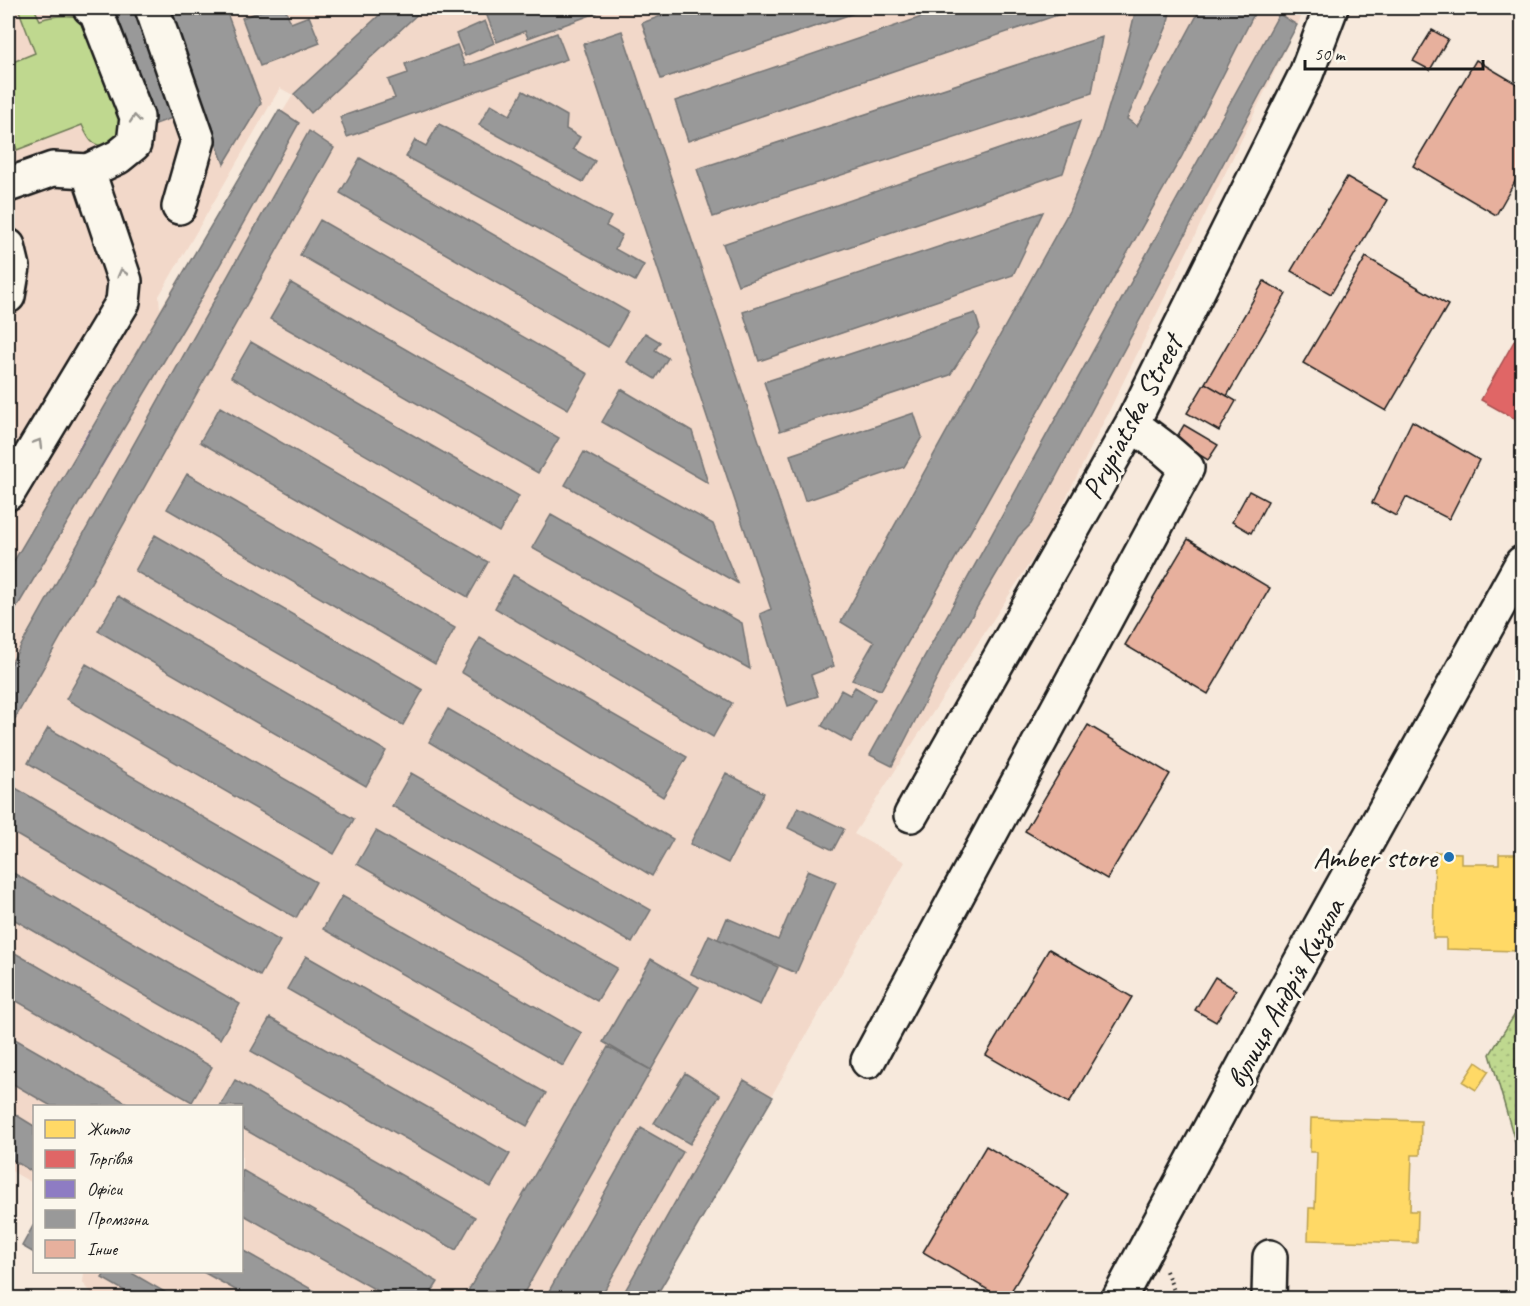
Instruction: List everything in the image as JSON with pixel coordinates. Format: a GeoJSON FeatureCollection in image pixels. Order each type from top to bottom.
{"type":"FeatureCollection","features":[{"type":"Feature","properties":{"kind":"street"},"geometry":{"type":"LineString","coordinates":[[8,185],[52,169],[88,171],[118,157],[134,144],[138,117],[96,12],[90,8]]}},
{"type":"Feature","properties":{"kind":"street"},"geometry":{"type":"LineString","coordinates":[[152,8],[198,140],[179,207]]}},
{"type":"Feature","properties":{"kind":"street","name":"Prypiatska Street"},"geometry":{"type":"LineString","coordinates":[[911,815],[1132,424],[1306,74],[1331,8]]}},
{"type":"Feature","properties":{"kind":"street"},"geometry":{"type":"LineString","coordinates":[[8,493],[123,302],[125,281],[88,171]]}},
{"type":"Feature","properties":{"kind":"street"},"geometry":{"type":"LineString","coordinates":[[8,246],[13,267],[8,296]]}},
{"type":"Feature","properties":{"kind":"street"},"geometry":{"type":"LineString","coordinates":[[868,1061],[1187,468],[1166,448],[1132,424]]}},
{"type":"Feature","properties":{"kind":"street","name":"вулиця Андрія Кизила"},"geometry":{"type":"LineString","coordinates":[[1119,1299],[1275,1008],[1522,563]]}},
{"type":"Feature","properties":{"kind":"street"},"geometry":{"type":"LineString","coordinates":[[1269,1299],[1270,1257]]}},
{"type":"Feature","properties":{"kind":"shaded area"},"geometry":{"type":"Polygon","coordinates":[[[8,8],[1304,8],[1048,535],[854,834],[905,862],[656,1298],[96,1298],[83,1283],[84,1273],[243,1273],[243,1105],[33,1105],[33,1183],[8,1169],[8,8]],[[280,88],[159,296],[160,309],[293,95],[280,88]]]}},
{"type":"Feature","properties":{"kind":"green space"},"geometry":{"type":"Polygon","coordinates":[[[18,8],[34,8],[40,20],[66,16],[91,20],[128,130],[112,147],[100,146],[92,142],[82,125],[17,150],[8,124],[8,64],[35,53],[18,8]]]}},
{"type":"Feature","properties":{"kind":"green space"},"geometry":{"type":"Polygon","coordinates":[[[1522,1003],[1522,1166],[1490,1054],[1522,1003]]]}},
{"type":"Feature","properties":{"kind":"building: Житло"},"geometry":{"type":"Polygon","coordinates":[[[1435,852],[1461,853],[1461,864],[1499,864],[1499,854],[1522,854],[1522,940],[1517,940],[1517,951],[1446,949],[1446,938],[1433,938],[1435,852]]]}},
{"type":"Feature","properties":{"kind":"building: Житло"},"geometry":{"type":"Polygon","coordinates":[[[1476,1062],[1489,1071],[1476,1090],[1463,1082],[1476,1062]]]}},
{"type":"Feature","properties":{"kind":"building: Житло"},"geometry":{"type":"Polygon","coordinates":[[[1311,1118],[1421,1121],[1420,1155],[1412,1155],[1410,1211],[1418,1211],[1417,1243],[1308,1240],[1309,1208],[1315,1208],[1317,1152],[1310,1152],[1311,1118]]]}},
{"type":"Feature","properties":{"kind":"building: Торгівля"},"geometry":{"type":"Polygon","coordinates":[[[1522,327],[1522,423],[1481,400],[1522,327]]]}},
{"type":"Feature","properties":{"kind":"building: Офіси"},"geometry":{"type":"Polygon","coordinates":[[[90,430],[114,445],[101,467],[77,453],[90,430]]]}},
{"type":"Feature","properties":{"kind":"building: Промзона"},"geometry":{"type":"Polygon","coordinates":[[[106,8],[141,8],[180,115],[150,126],[106,8]]]}},
{"type":"Feature","properties":{"kind":"building: Промзона"},"geometry":{"type":"Polygon","coordinates":[[[164,8],[225,8],[261,103],[224,164],[164,8]]]}},
{"type":"Feature","properties":{"kind":"building: Промзона"},"geometry":{"type":"Polygon","coordinates":[[[270,8],[285,8],[291,23],[309,16],[320,43],[260,66],[242,18],[270,8]]]}},
{"type":"Feature","properties":{"kind":"building: Промзона"},"geometry":{"type":"Polygon","coordinates":[[[387,8],[424,8],[311,113],[294,94],[387,8]]]}},
{"type":"Feature","properties":{"kind":"building: Промзона"},"geometry":{"type":"Polygon","coordinates":[[[484,8],[610,8],[528,38],[525,31],[497,42],[484,8]]]}},
{"type":"Feature","properties":{"kind":"building: Промзона"},"geometry":{"type":"Polygon","coordinates":[[[683,8],[869,8],[661,79],[642,23],[683,8]]]}},
{"type":"Feature","properties":{"kind":"building: Промзона"},"geometry":{"type":"Polygon","coordinates":[[[948,8],[1078,8],[688,141],[675,101],[948,8]]]}},
{"type":"Feature","properties":{"kind":"building: Промзона"},"geometry":{"type":"Polygon","coordinates":[[[1136,8],[1171,8],[1167,26],[1127,119],[1137,126],[1201,8],[1257,8],[1182,156],[881,690],[852,680],[874,642],[841,622],[1069,211],[1100,136],[1136,8]]]}},
{"type":"Feature","properties":{"kind":"building: Промзона"},"geometry":{"type":"Polygon","coordinates":[[[1279,14],[1297,25],[1031,524],[1018,537],[946,660],[892,766],[870,755],[1279,14]]]}},
{"type":"Feature","properties":{"kind":"building: Промзона"},"geometry":{"type":"Polygon","coordinates":[[[485,21],[494,43],[465,56],[456,34],[485,21]]]}},
{"type":"Feature","properties":{"kind":"building: Промзона"},"geometry":{"type":"Polygon","coordinates":[[[622,31],[834,666],[811,675],[818,696],[788,706],[760,614],[771,609],[583,44],[622,31]]]}},
{"type":"Feature","properties":{"kind":"building: Промзона"},"geometry":{"type":"Polygon","coordinates":[[[557,33],[567,59],[347,137],[340,117],[395,98],[388,80],[408,73],[405,64],[457,45],[465,66],[557,33]]]}},
{"type":"Feature","properties":{"kind":"building: Промзона"},"geometry":{"type":"Polygon","coordinates":[[[1102,37],[1092,93],[713,217],[697,169],[1102,37]]]}},
{"type":"Feature","properties":{"kind":"building: Промзона"},"geometry":{"type":"Polygon","coordinates":[[[523,91],[567,116],[566,129],[580,137],[573,149],[595,161],[583,182],[479,125],[491,104],[510,115],[523,91]]]}},
{"type":"Feature","properties":{"kind":"building: Промзона"},"geometry":{"type":"Polygon","coordinates":[[[279,110],[299,123],[198,304],[8,622],[8,571],[279,110]]]}},
{"type":"Feature","properties":{"kind":"building: Промзона"},"geometry":{"type":"Polygon","coordinates":[[[1080,121],[1063,173],[738,285],[723,244],[1080,121]]]}},
{"type":"Feature","properties":{"kind":"building: Промзона"},"geometry":{"type":"Polygon","coordinates":[[[439,124],[611,217],[606,226],[622,235],[615,249],[644,265],[635,281],[406,157],[415,140],[426,146],[439,124]]]}},
{"type":"Feature","properties":{"kind":"building: Промзона"},"geometry":{"type":"Polygon","coordinates":[[[309,131],[334,148],[8,731],[8,669],[309,131]]]}},
{"type":"Feature","properties":{"kind":"building: Промзона"},"geometry":{"type":"Polygon","coordinates":[[[360,158],[628,312],[608,347],[340,193],[360,158]]]}},
{"type":"Feature","properties":{"kind":"building: Промзона"},"geometry":{"type":"Polygon","coordinates":[[[1043,212],[1013,275],[759,361],[743,312],[1043,212]]]}},
{"type":"Feature","properties":{"kind":"building: Промзона"},"geometry":{"type":"Polygon","coordinates":[[[320,220],[588,374],[568,409],[300,255],[320,220]]]}},
{"type":"Feature","properties":{"kind":"building: Промзона"},"geometry":{"type":"Polygon","coordinates":[[[291,283],[559,438],[538,473],[270,319],[291,283]]]}},
{"type":"Feature","properties":{"kind":"building: Промзона"},"geometry":{"type":"Polygon","coordinates":[[[975,313],[980,329],[950,375],[780,431],[764,382],[975,313]]]}},
{"type":"Feature","properties":{"kind":"building: Промзона"},"geometry":{"type":"Polygon","coordinates":[[[645,333],[660,342],[655,350],[668,358],[655,379],[627,362],[645,333]]]}},
{"type":"Feature","properties":{"kind":"building: Промзона"},"geometry":{"type":"Polygon","coordinates":[[[251,342],[519,496],[499,532],[231,377],[251,342]]]}},
{"type":"Feature","properties":{"kind":"building: Промзона"},"geometry":{"type":"Polygon","coordinates":[[[621,389],[692,431],[708,483],[602,422],[621,389]]]}},
{"type":"Feature","properties":{"kind":"building: Промзона"},"geometry":{"type":"Polygon","coordinates":[[[220,407],[488,562],[468,597],[200,442],[220,407]]]}},
{"type":"Feature","properties":{"kind":"building: Промзона"},"geometry":{"type":"Polygon","coordinates":[[[914,413],[922,437],[904,467],[805,501],[790,455],[914,413]]]}},
{"type":"Feature","properties":{"kind":"building: Промзона"},"geometry":{"type":"Polygon","coordinates":[[[584,452],[713,524],[737,583],[565,485],[584,452]]]}},
{"type":"Feature","properties":{"kind":"building: Промзона"},"geometry":{"type":"Polygon","coordinates":[[[187,474],[455,628],[435,664],[167,509],[187,474]]]}},
{"type":"Feature","properties":{"kind":"building: Промзона"},"geometry":{"type":"Polygon","coordinates":[[[551,515],[742,623],[750,669],[532,548],[551,515]]]}},
{"type":"Feature","properties":{"kind":"building: Промзона"},"geometry":{"type":"Polygon","coordinates":[[[155,535],[423,690],[403,725],[135,571],[155,535]]]}},
{"type":"Feature","properties":{"kind":"building: Промзона"},"geometry":{"type":"Polygon","coordinates":[[[513,575],[732,703],[713,737],[495,608],[513,575]]]}},
{"type":"Feature","properties":{"kind":"building: Промзона"},"geometry":{"type":"Polygon","coordinates":[[[118,596],[386,751],[366,786],[98,631],[118,596]]]}},
{"type":"Feature","properties":{"kind":"building: Промзона"},"geometry":{"type":"Polygon","coordinates":[[[480,638],[687,757],[663,797],[461,672],[480,638]]]}},
{"type":"Feature","properties":{"kind":"building: Промзона"},"geometry":{"type":"Polygon","coordinates":[[[86,664],[354,819],[334,854],[66,699],[86,664]]]}},
{"type":"Feature","properties":{"kind":"building: Промзона"},"geometry":{"type":"Polygon","coordinates":[[[855,687],[875,699],[851,742],[822,726],[841,690],[850,695],[855,687]]]}},
{"type":"Feature","properties":{"kind":"building: Промзона"},"geometry":{"type":"Polygon","coordinates":[[[448,709],[673,839],[652,876],[429,742],[448,709]]]}},
{"type":"Feature","properties":{"kind":"building: Промзона"},"geometry":{"type":"Polygon","coordinates":[[[48,728],[316,882],[296,918],[28,763],[48,728]]]}},
{"type":"Feature","properties":{"kind":"building: Промзона"},"geometry":{"type":"Polygon","coordinates":[[[411,773],[651,910],[632,943],[392,806],[411,773]]]}},
{"type":"Feature","properties":{"kind":"building: Промзона"},"geometry":{"type":"Polygon","coordinates":[[[726,773],[764,793],[728,863],[690,844],[726,773]]]}},
{"type":"Feature","properties":{"kind":"building: Промзона"},"geometry":{"type":"Polygon","coordinates":[[[12,786],[280,941],[260,976],[8,830],[8,794],[12,786]]]}},
{"type":"Feature","properties":{"kind":"building: Промзона"},"geometry":{"type":"Polygon","coordinates":[[[798,807],[844,829],[833,850],[788,828],[798,807]]]}},
{"type":"Feature","properties":{"kind":"building: Промзона"},"geometry":{"type":"Polygon","coordinates":[[[376,831],[617,968],[597,1001],[357,864],[376,831]]]}},
{"type":"Feature","properties":{"kind":"building: Промзона"},"geometry":{"type":"Polygon","coordinates":[[[8,870],[240,1004],[220,1039],[8,916],[8,870]]]}},
{"type":"Feature","properties":{"kind":"building: Промзона"},"geometry":{"type":"Polygon","coordinates":[[[808,870],[836,882],[796,973],[718,939],[727,918],[778,940],[808,870]]]}},
{"type":"Feature","properties":{"kind":"building: Промзона"},"geometry":{"type":"Polygon","coordinates":[[[342,896],[582,1033],[563,1066],[323,929],[342,896]]]}},
{"type":"Feature","properties":{"kind":"building: Промзона"},"geometry":{"type":"Polygon","coordinates":[[[709,935],[778,967],[760,1005],[691,974],[709,935]]]}},
{"type":"Feature","properties":{"kind":"building: Промзона"},"geometry":{"type":"Polygon","coordinates":[[[8,949],[212,1067],[192,1102],[8,996],[8,949]]]}},
{"type":"Feature","properties":{"kind":"building: Промзона"},"geometry":{"type":"Polygon","coordinates":[[[306,956],[546,1093],[527,1126],[287,989],[306,956]]]}},
{"type":"Feature","properties":{"kind":"building: Промзона"},"geometry":{"type":"Polygon","coordinates":[[[651,959],[699,987],[651,1070],[603,1042],[651,959]]]}},
{"type":"Feature","properties":{"kind":"building: Промзона"},"geometry":{"type":"Polygon","coordinates":[[[270,1018],[510,1154],[491,1187],[251,1051],[270,1018]]]}},
{"type":"Feature","properties":{"kind":"building: Промзона"},"geometry":{"type":"Polygon","coordinates":[[[8,1035],[130,1105],[49,1105],[8,1081],[8,1035]]]}},
{"type":"Feature","properties":{"kind":"building: Промзона"},"geometry":{"type":"Polygon","coordinates":[[[608,1047],[651,1070],[521,1298],[464,1298],[608,1047]]]}},
{"type":"Feature","properties":{"kind":"building: Промзона"},"geometry":{"type":"Polygon","coordinates":[[[685,1073],[720,1095],[690,1144],[654,1123],[685,1073]]]}},
{"type":"Feature","properties":{"kind":"building: Промзона"},"geometry":{"type":"Polygon","coordinates":[[[235,1080],[475,1217],[456,1250],[243,1129],[243,1105],[221,1105],[235,1080]]]}},
{"type":"Feature","properties":{"kind":"building: Промзона"},"geometry":{"type":"Polygon","coordinates":[[[744,1080],[773,1097],[655,1298],[621,1298],[744,1080]]]}},
{"type":"Feature","properties":{"kind":"building: Промзона"},"geometry":{"type":"Polygon","coordinates":[[[8,1110],[33,1125],[33,1172],[8,1157],[8,1110]]]}},
{"type":"Feature","properties":{"kind":"building: Промзона"},"geometry":{"type":"Polygon","coordinates":[[[641,1128],[683,1152],[600,1298],[545,1298],[641,1128]]]}},
{"type":"Feature","properties":{"kind":"building: Промзона"},"geometry":{"type":"Polygon","coordinates":[[[243,1171],[438,1282],[428,1298],[390,1298],[243,1215],[243,1171]]]}},
{"type":"Feature","properties":{"kind":"building: Промзона"},"geometry":{"type":"Polygon","coordinates":[[[33,1226],[33,1252],[22,1246],[33,1226]]]}},
{"type":"Feature","properties":{"kind":"building: Промзона"},"geometry":{"type":"Polygon","coordinates":[[[243,1251],[327,1298],[250,1298],[205,1273],[243,1273],[243,1251]]]}},
{"type":"Feature","properties":{"kind":"building: Промзона"},"geometry":{"type":"Polygon","coordinates":[[[105,1273],[132,1273],[175,1298],[137,1298],[102,1278],[105,1273]]]}},
{"type":"Feature","properties":{"kind":"building: Інше"},"geometry":{"type":"Polygon","coordinates":[[[1432,30],[1448,39],[1430,70],[1413,61],[1432,30]]]}},
{"type":"Feature","properties":{"kind":"building: Інше"},"geometry":{"type":"Polygon","coordinates":[[[1476,60],[1522,87],[1522,169],[1496,215],[1413,166],[1476,60]]]}},
{"type":"Feature","properties":{"kind":"building: Інше"},"geometry":{"type":"Polygon","coordinates":[[[1347,177],[1387,200],[1331,294],[1291,271],[1347,177]]]}},
{"type":"Feature","properties":{"kind":"building: Інше"},"geometry":{"type":"Polygon","coordinates":[[[1366,257],[1448,305],[1386,411],[1303,363],[1366,257]]]}},
{"type":"Feature","properties":{"kind":"building: Інше"},"geometry":{"type":"Polygon","coordinates":[[[1264,281],[1286,294],[1227,396],[1205,383],[1264,281]]]}},
{"type":"Feature","properties":{"kind":"building: Інше"},"geometry":{"type":"Polygon","coordinates":[[[1205,383],[1236,401],[1219,431],[1187,413],[1205,383]]]}},
{"type":"Feature","properties":{"kind":"building: Інше"},"geometry":{"type":"Polygon","coordinates":[[[1412,421],[1479,460],[1449,519],[1406,497],[1396,516],[1372,503],[1412,421]]]}},
{"type":"Feature","properties":{"kind":"building: Інше"},"geometry":{"type":"Polygon","coordinates":[[[1184,425],[1218,445],[1208,460],[1175,440],[1184,425]]]}},
{"type":"Feature","properties":{"kind":"building: Інше"},"geometry":{"type":"Polygon","coordinates":[[[1249,491],[1268,501],[1251,533],[1232,522],[1249,491]]]}},
{"type":"Feature","properties":{"kind":"building: Інше"},"geometry":{"type":"Polygon","coordinates":[[[1188,539],[1270,588],[1208,694],[1125,645],[1188,539]]]}},
{"type":"Feature","properties":{"kind":"building: Інше"},"geometry":{"type":"Polygon","coordinates":[[[1088,725],[1170,774],[1107,879],[1025,831],[1088,725]]]}},
{"type":"Feature","properties":{"kind":"building: Інше"},"geometry":{"type":"Polygon","coordinates":[[[1049,949],[1132,997],[1069,1103],[986,1055],[1049,949]]]}},
{"type":"Feature","properties":{"kind":"building: Інше"},"geometry":{"type":"Polygon","coordinates":[[[1215,977],[1236,990],[1216,1022],[1195,1010],[1215,977]]]}},
{"type":"Feature","properties":{"kind":"building: Інше"},"geometry":{"type":"Polygon","coordinates":[[[986,1146],[1069,1195],[1007,1298],[1002,1298],[923,1252],[986,1146]]]}},
{"type":"Feature","properties":{"kind":"place","name":"Amber store"},"geometry":{"type":"Point","coordinates":[1449,857]}}]}
